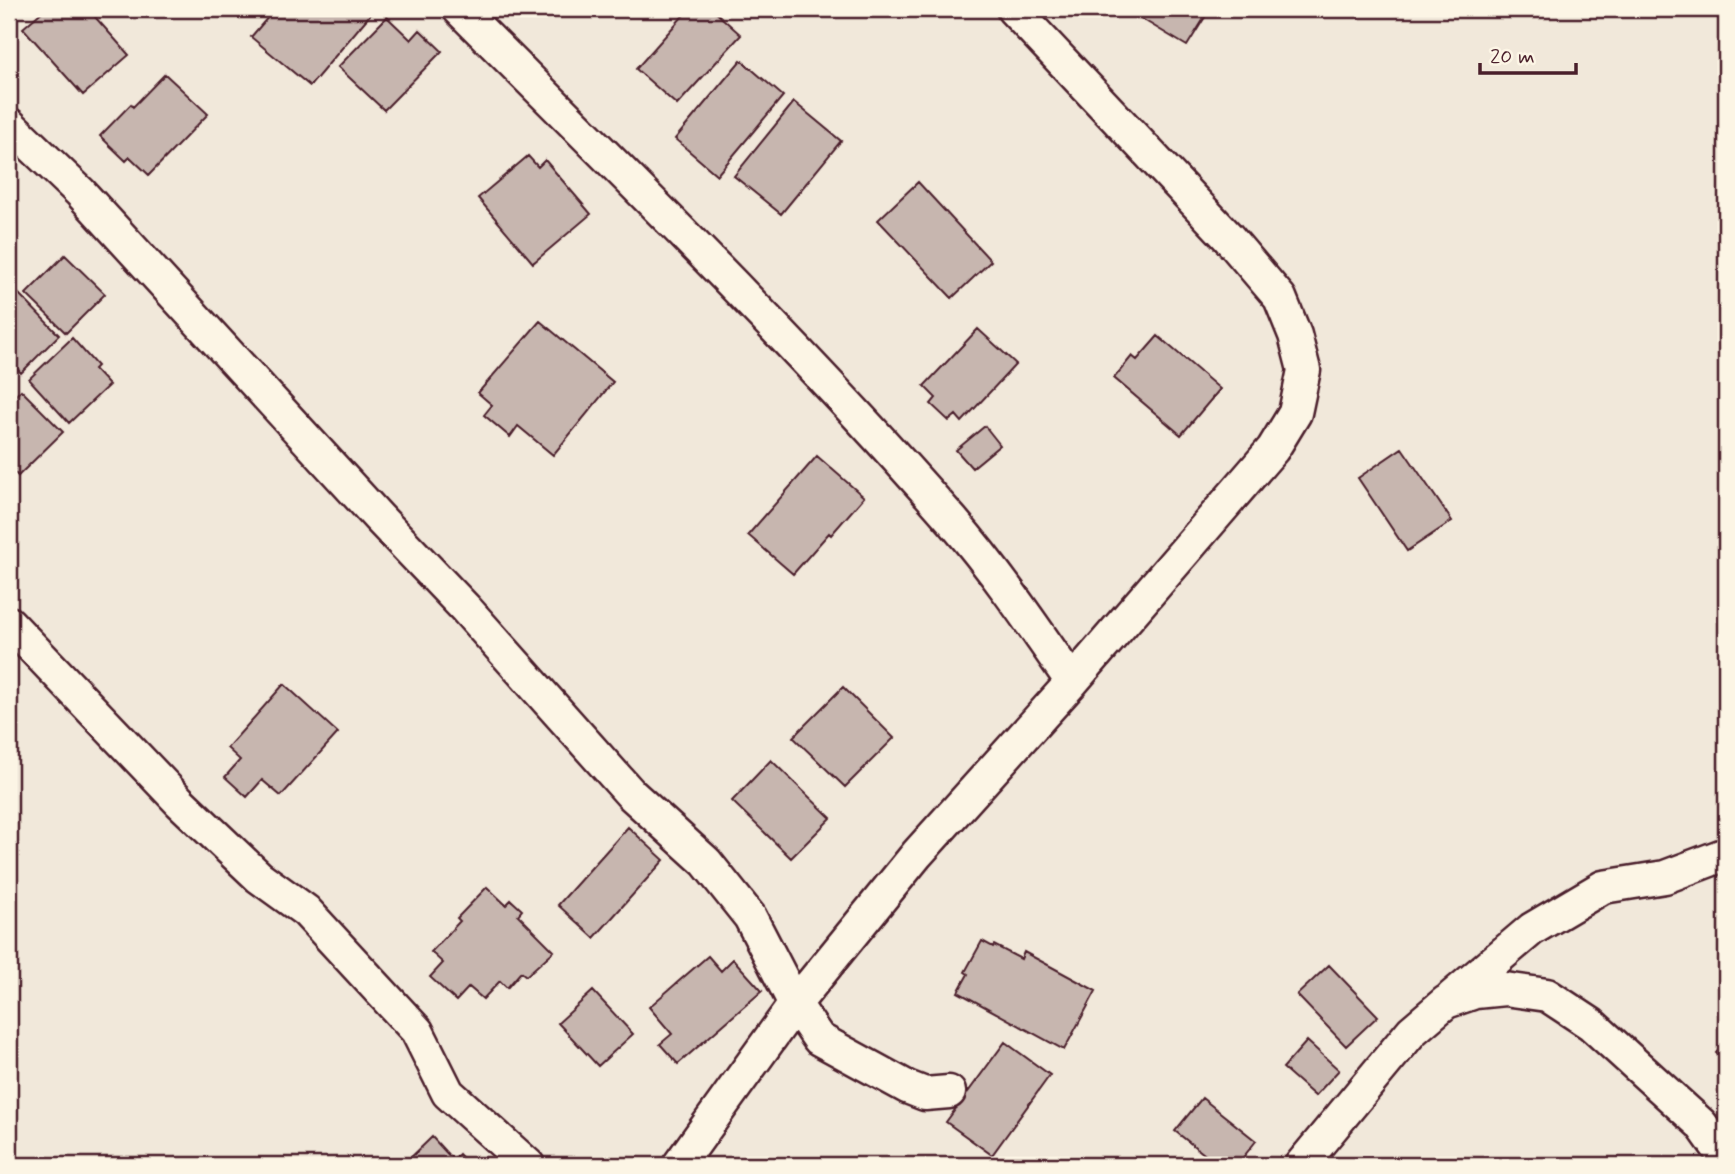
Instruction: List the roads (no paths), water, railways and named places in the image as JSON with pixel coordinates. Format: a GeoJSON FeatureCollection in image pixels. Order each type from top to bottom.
{"type":"FeatureCollection","features":[{"type":"Feature","properties":{"kind":"street"},"geometry":{"type":"LineString","coordinates":[[459,9],[790,345],[953,522],[1072,682]]}},
{"type":"Feature","properties":{"kind":"street"},"geometry":{"type":"LineString","coordinates":[[679,1165],[795,1004],[917,854],[1072,682],[1273,449],[1295,413],[1304,370],[1295,335],[1280,298],[1228,237],[1013,9]]}},
{"type":"Feature","properties":{"kind":"street"},"geometry":{"type":"LineString","coordinates":[[9,124],[90,202],[466,609],[631,794],[706,862],[750,917],[795,1004],[819,1039],[916,1091],[925,1094],[949,1091]]}},
{"type":"Feature","properties":{"kind":"street"},"geometry":{"type":"LineString","coordinates":[[9,623],[180,802],[259,877],[306,911],[417,1031],[448,1093],[528,1165]]}},
{"type":"Feature","properties":{"kind":"street"},"geometry":{"type":"LineString","coordinates":[[1301,1165],[1412,1031],[1532,929],[1603,887],[1665,877],[1726,854]]}},
{"type":"Feature","properties":{"kind":"street"},"geometry":{"type":"LineString","coordinates":[[1446,1002],[1475,992],[1505,989],[1547,995],[1591,1024],[1701,1124],[1726,1158]]}}]}
